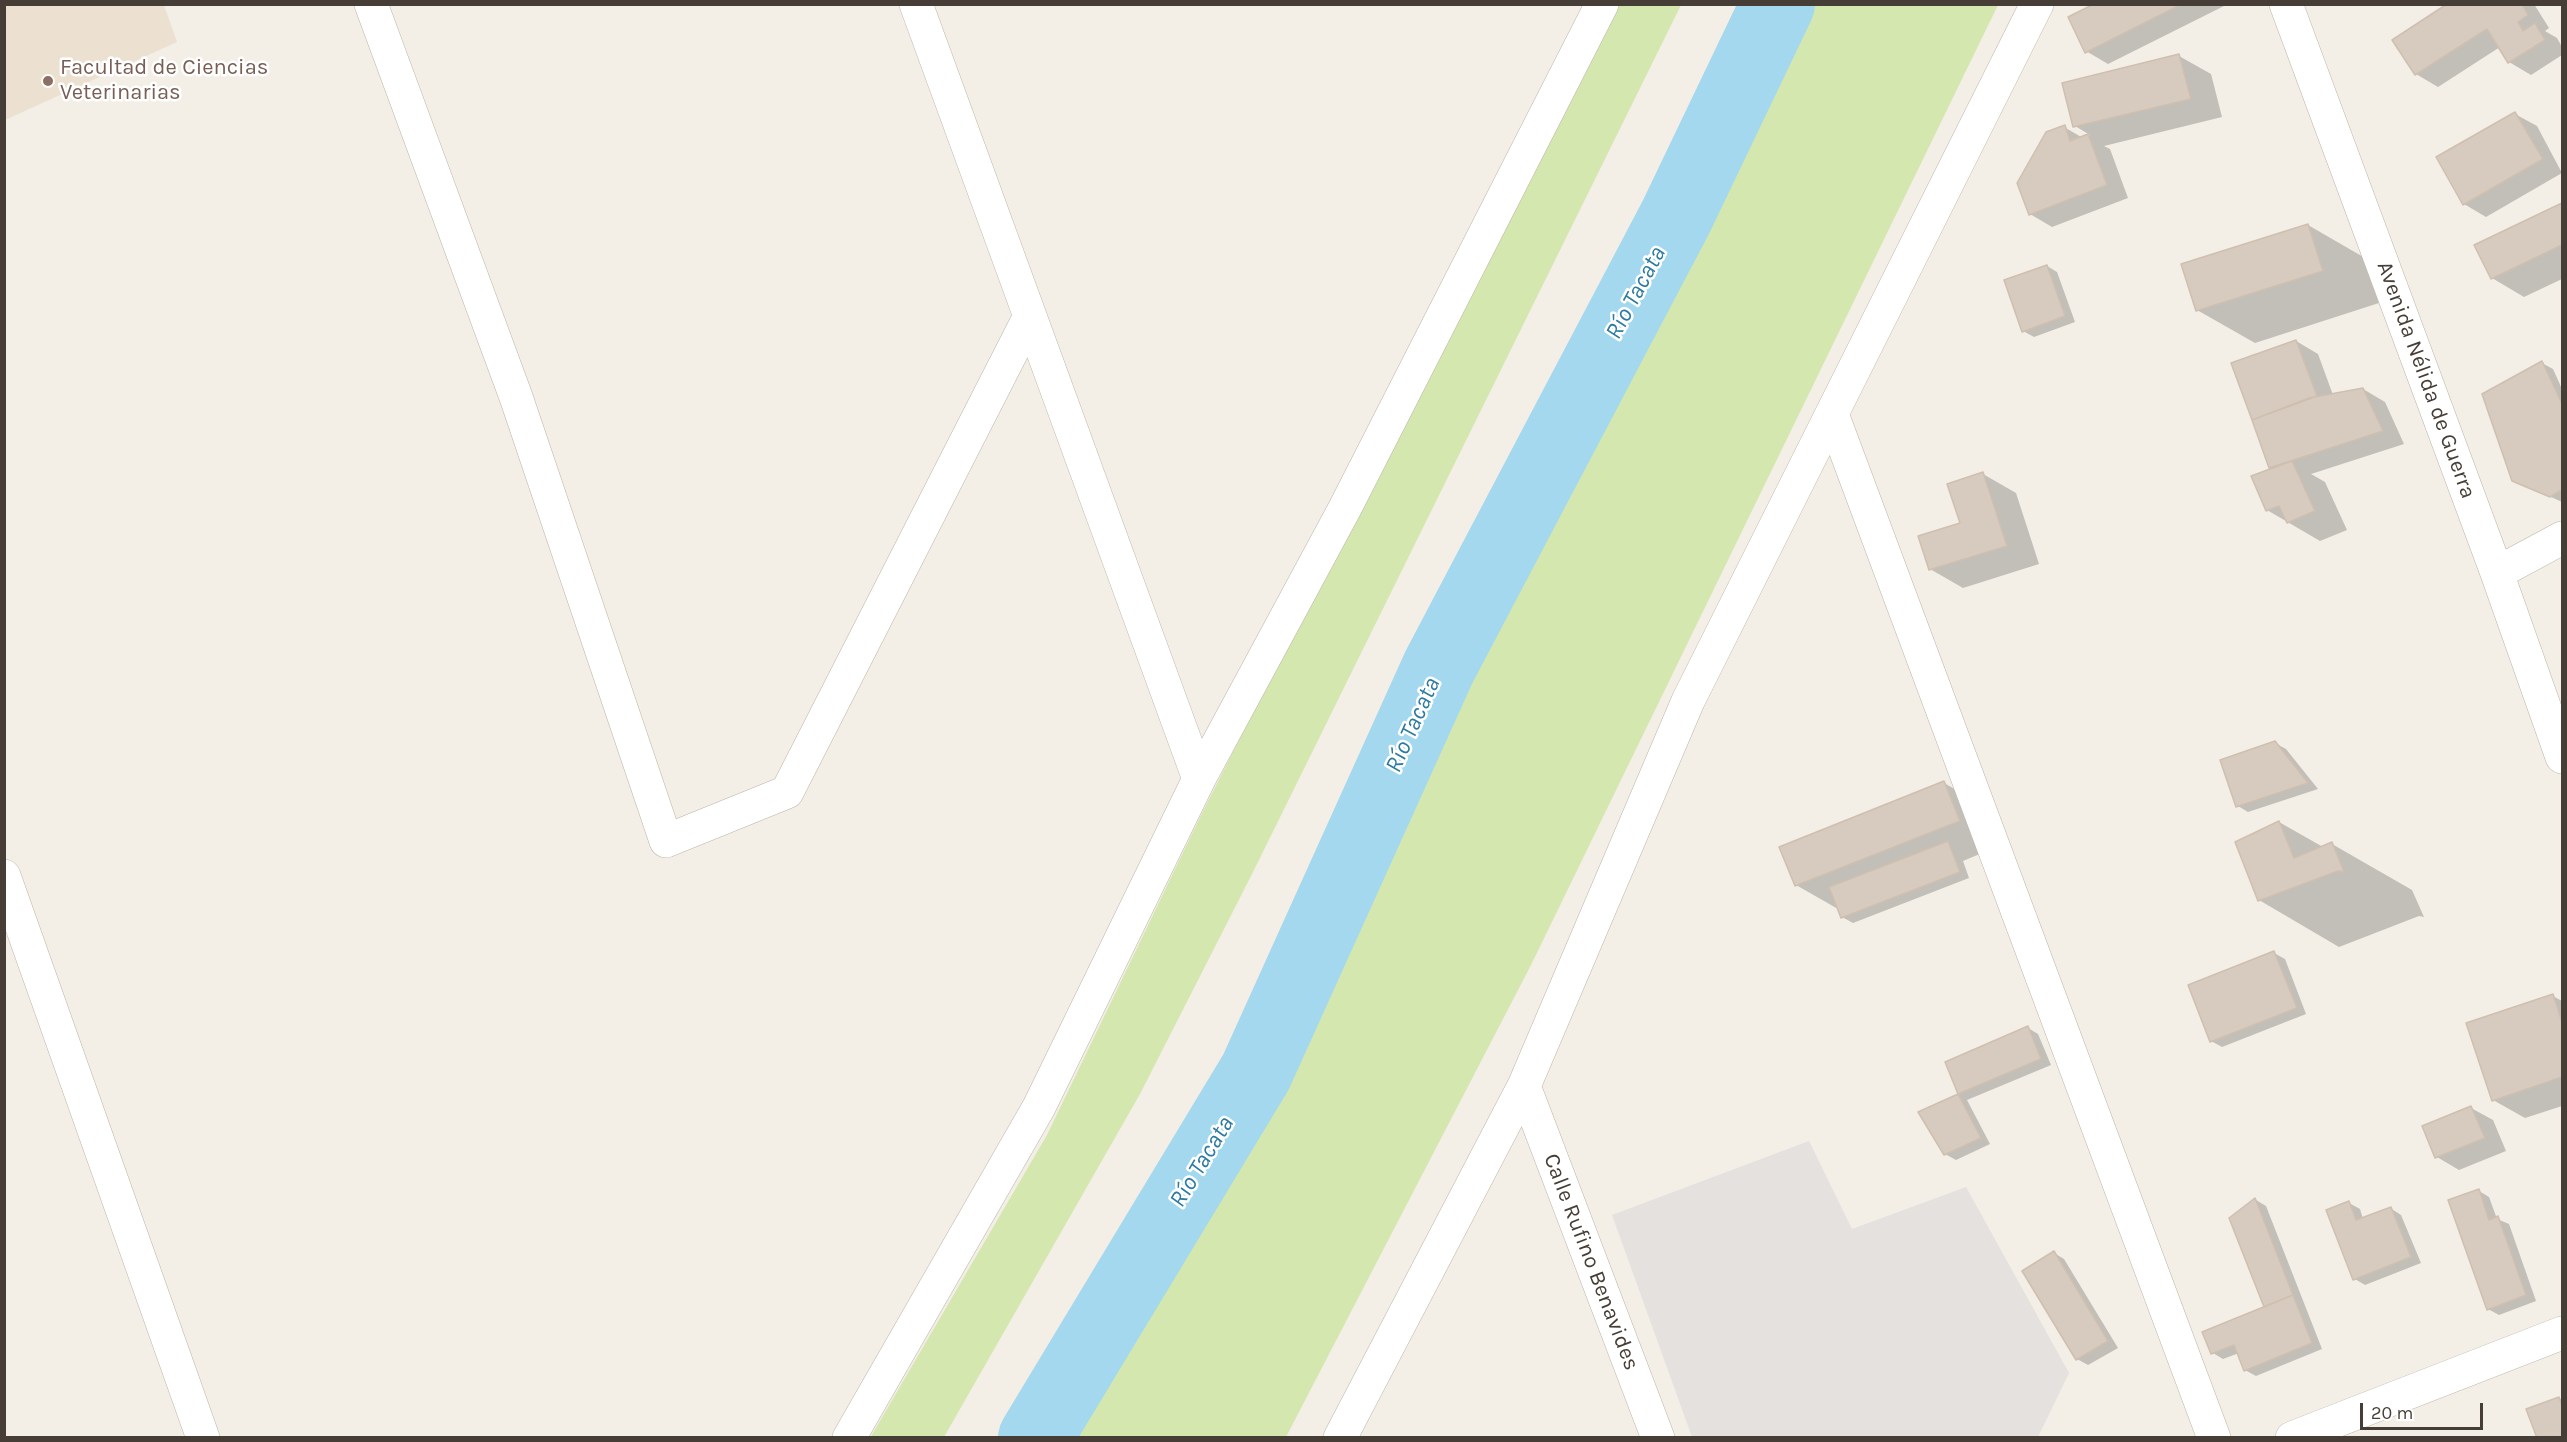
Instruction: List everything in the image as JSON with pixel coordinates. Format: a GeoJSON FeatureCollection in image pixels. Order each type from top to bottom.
{"type":"FeatureCollection","features":[{"type":"Feature","properties":{"kind":"street"},"geometry":{"type":"LineString","coordinates":[[371,4],[516,397],[666,841],[787,792],[1030,316]]}},
{"type":"Feature","properties":{"kind":"street"},"geometry":{"type":"LineString","coordinates":[[916,4],[1199,779]]}},
{"type":"Feature","properties":{"kind":"street"},"geometry":{"type":"LineString","coordinates":[[849,1437],[1039,1107],[1183,817],[1199,779],[1345,508],[1602,4]]}},
{"type":"Feature","properties":{"kind":"street"},"geometry":{"type":"LineString","coordinates":[[1340,1437],[1524,1086],[1688,701],[2037,4]]}},
{"type":"Feature","properties":{"kind":"street","name":"Avenida Nélida de Guerra"},"geometry":{"type":"LineString","coordinates":[[2286,4],[2497,573],[2562,757]]}},
{"type":"Feature","properties":{"kind":"street"},"geometry":{"type":"LineString","coordinates":[[1832,414],[2214,1437]]}},
{"type":"Feature","properties":{"kind":"street"},"geometry":{"type":"LineString","coordinates":[[2497,573],[2562,538]]}},
{"type":"Feature","properties":{"kind":"street"},"geometry":{"type":"LineString","coordinates":[[4,876],[203,1437]]}},
{"type":"Feature","properties":{"kind":"street","name":"Calle Rufino Benavides"},"geometry":{"type":"LineString","coordinates":[[1524,1086],[1658,1437]]}},
{"type":"Feature","properties":{"kind":"street"},"geometry":{"type":"LineString","coordinates":[[2292,1437],[2562,1333]]}},
{"type":"Feature","properties":{"kind":"shaded area","name":"Facultad de Ciencias Veterinarias"},"geometry":{"type":"Polygon","coordinates":[[[4,5],[164,5],[177,42],[5,120],[4,5]]]}},
{"type":"Feature","properties":{"kind":"shaded area"},"geometry":{"type":"Polygon","coordinates":[[[1809,1141],[1852,1229],[1966,1187],[2069,1373],[2038,1437],[1692,1437],[1612,1215],[1809,1141]]]}},
{"type":"Feature","properties":{"kind":"green space"},"geometry":{"type":"Polygon","coordinates":[[[1613,5],[1681,5],[1252,874],[1140,1094],[944,1437],[870,1438],[1047,1135],[1204,809],[1613,5]]]}},
{"type":"Feature","properties":{"kind":"green space"},"geometry":{"type":"Polygon","coordinates":[[[1804,5],[1998,5],[1531,965],[1286,1437],[1076,1437],[1312,978],[1804,5]]]}},
{"type":"Feature","properties":{"kind":"building"},"geometry":{"type":"Polygon","coordinates":[[[2094,4],[2182,4],[2085,53],[2068,17],[2094,4]]]}},
{"type":"Feature","properties":{"kind":"building"},"geometry":{"type":"Polygon","coordinates":[[[2447,4],[2522,4],[2528,15],[2518,22],[2523,31],[2535,23],[2545,40],[2508,63],[2487,29],[2415,75],[2392,40],[2447,4]]]}},
{"type":"Feature","properties":{"kind":"building"},"geometry":{"type":"Polygon","coordinates":[[[2179,54],[2191,99],[2073,127],[2062,83],[2179,54]]]}},
{"type":"Feature","properties":{"kind":"building"},"geometry":{"type":"Polygon","coordinates":[[[2515,112],[2543,159],[2463,205],[2436,157],[2515,112]]]}},
{"type":"Feature","properties":{"kind":"building"},"geometry":{"type":"Polygon","coordinates":[[[2065,125],[2070,141],[2088,134],[2107,185],[2029,215],[2017,183],[2046,132],[2065,125]]]}},
{"type":"Feature","properties":{"kind":"building"},"geometry":{"type":"Polygon","coordinates":[[[2562,203],[2562,245],[2491,279],[2474,245],[2562,203]]]}},
{"type":"Feature","properties":{"kind":"building"},"geometry":{"type":"Polygon","coordinates":[[[2308,224],[2323,271],[2196,311],[2181,264],[2308,224]]]}},
{"type":"Feature","properties":{"kind":"building"},"geometry":{"type":"Polygon","coordinates":[[[2047,265],[2065,316],[2022,332],[2004,280],[2047,265]]]}},
{"type":"Feature","properties":{"kind":"building"},"geometry":{"type":"Polygon","coordinates":[[[2296,340],[2317,396],[2252,420],[2231,363],[2296,340]]]}},
{"type":"Feature","properties":{"kind":"building"},"geometry":{"type":"Polygon","coordinates":[[[2542,361],[2562,404],[2562,490],[2550,497],[2512,481],[2482,394],[2542,361]]]}},
{"type":"Feature","properties":{"kind":"building"},"geometry":{"type":"Polygon","coordinates":[[[2363,388],[2383,431],[2269,468],[2252,420],[2309,398],[2363,388]]]}},
{"type":"Feature","properties":{"kind":"building"},"geometry":{"type":"Polygon","coordinates":[[[2292,461],[2315,511],[2287,523],[2279,506],[2266,511],[2251,476],[2292,461]]]}},
{"type":"Feature","properties":{"kind":"building"},"geometry":{"type":"Polygon","coordinates":[[[1983,472],[2007,546],[1929,570],[1918,536],[1960,523],[1947,484],[1983,472]]]}},
{"type":"Feature","properties":{"kind":"building"},"geometry":{"type":"Polygon","coordinates":[[[2275,741],[2308,783],[2236,807],[2220,760],[2275,741]]]}},
{"type":"Feature","properties":{"kind":"building"},"geometry":{"type":"Polygon","coordinates":[[[1944,781],[1960,821],[1795,886],[1779,847],[1944,781]]]}},
{"type":"Feature","properties":{"kind":"building"},"geometry":{"type":"Polygon","coordinates":[[[2279,821],[2294,858],[2332,842],[2344,872],[2338,871],[2258,901],[2235,842],[2279,821]]]}},
{"type":"Feature","properties":{"kind":"building"},"geometry":{"type":"Polygon","coordinates":[[[1948,841],[1960,872],[1841,918],[1829,887],[1948,841]]]}},
{"type":"Feature","properties":{"kind":"building"},"geometry":{"type":"Polygon","coordinates":[[[2274,951],[2297,1008],[2210,1042],[2188,985],[2274,951]]]}},
{"type":"Feature","properties":{"kind":"building"},"geometry":{"type":"Polygon","coordinates":[[[2553,994],[2562,1022],[2562,1077],[2492,1101],[2466,1023],[2553,994]]]}},
{"type":"Feature","properties":{"kind":"building"},"geometry":{"type":"Polygon","coordinates":[[[2028,1026],[2041,1059],[1958,1094],[1945,1062],[2028,1026]]]}},
{"type":"Feature","properties":{"kind":"building"},"geometry":{"type":"Polygon","coordinates":[[[1958,1094],[1981,1138],[1944,1155],[1918,1112],[1958,1094]]]}},
{"type":"Feature","properties":{"kind":"building"},"geometry":{"type":"Polygon","coordinates":[[[2471,1106],[2485,1138],[2435,1158],[2422,1126],[2471,1106]]]}},
{"type":"Feature","properties":{"kind":"building"},"geometry":{"type":"Polygon","coordinates":[[[2479,1189],[2489,1220],[2498,1216],[2526,1295],[2487,1310],[2448,1200],[2479,1189]]]}},
{"type":"Feature","properties":{"kind":"building"},"geometry":{"type":"Polygon","coordinates":[[[2255,1198],[2293,1295],[2264,1307],[2229,1218],[2255,1198]]]}},
{"type":"Feature","properties":{"kind":"building"},"geometry":{"type":"Polygon","coordinates":[[[2349,1201],[2356,1220],[2391,1207],[2411,1257],[2353,1280],[2326,1210],[2349,1201]]]}},
{"type":"Feature","properties":{"kind":"building"},"geometry":{"type":"Polygon","coordinates":[[[2054,1251],[2108,1341],[2076,1360],[2022,1271],[2054,1251]]]}},
{"type":"Feature","properties":{"kind":"building"},"geometry":{"type":"Polygon","coordinates":[[[2293,1295],[2312,1343],[2244,1371],[2234,1345],[2211,1354],[2202,1332],[2293,1295]]]}},
{"type":"Feature","properties":{"kind":"building"},"geometry":{"type":"Polygon","coordinates":[[[2559,1397],[2562,1406],[2562,1438],[2537,1438],[2526,1409],[2559,1397]]]}},
{"type":"Feature","properties":{"kind":"waterway","name":"Río Tacata"},"geometry":{"type":"LineString","coordinates":[[1035,1438],[1256,1072],[1439,667],[1676,217],[1778,4]]}},
{"type":"Feature","properties":{"kind":"place","name":"Facultad de Ciencias Veterinarias"},"geometry":{"type":"Point","coordinates":[48,81]}}]}
